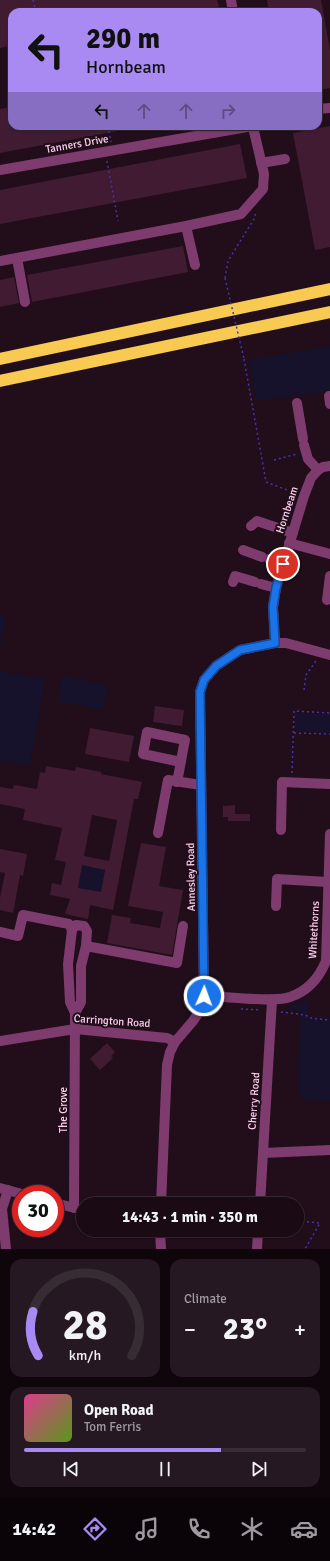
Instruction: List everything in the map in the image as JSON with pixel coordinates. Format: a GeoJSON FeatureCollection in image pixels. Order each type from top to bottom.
{"type":"FeatureCollection","features":[{"type":"Feature","properties":{"kind":"highway"},"geometry":{"type":"LineString","coordinates":[[0,359],[330,289]]}},
{"type":"Feature","properties":{"kind":"highway"},"geometry":{"type":"LineString","coordinates":[[0,381],[330,312]]}},
{"type":"Feature","properties":{"kind":"street","name":"Tanners Drive"},"geometry":{"type":"LineString","coordinates":[[0,170],[231,130]]}},
{"type":"Feature","properties":{"kind":"street","name":"Tanners Drive"},"geometry":{"type":"LineString","coordinates":[[0,261],[186,226],[241,214],[263,189],[264,174],[255,130]]}},
{"type":"Feature","properties":{"kind":"street"},"geometry":{"type":"LineString","coordinates":[[261,163],[285,159]]}},
{"type":"Feature","properties":{"kind":"street"},"geometry":{"type":"LineString","coordinates":[[186,226],[195,265]]}},
{"type":"Feature","properties":{"kind":"street"},"geometry":{"type":"LineString","coordinates":[[17,258],[25,302]]}},
{"type":"Feature","properties":{"kind":"street"},"geometry":{"type":"LineString","coordinates":[[297,403],[304,445],[308,459],[318,470],[330,466]]}},
{"type":"Feature","properties":{"kind":"street","name":"Hornbeam"},"geometry":{"type":"LineString","coordinates":[[275,643],[273,607],[276,588],[310,478],[318,470]]}},
{"type":"Feature","properties":{"kind":"street"},"geometry":{"type":"LineString","coordinates":[[251,526],[257,521],[293,533]]}},
{"type":"Feature","properties":{"kind":"street"},"geometry":{"type":"LineString","coordinates":[[290,543],[330,554]]}},
{"type":"Feature","properties":{"kind":"street"},"geometry":{"type":"LineString","coordinates":[[243,550],[283,564]]}},
{"type":"Feature","properties":{"kind":"street"},"geometry":{"type":"LineString","coordinates":[[233,582],[235,576],[276,588]]}},
{"type":"Feature","properties":{"kind":"street"},"geometry":{"type":"LineString","coordinates":[[327,600],[330,576]]}},
{"type":"Feature","properties":{"kind":"street","name":"Annesley Road"},"geometry":{"type":"LineString","coordinates":[[161,1197],[167,1065],[170,1052],[175,1042],[201,1009],[204,996],[200,692],[204,680],[216,666],[240,650],[275,643],[286,643],[326,654]]}},
{"type":"Feature","properties":{"kind":"street"},"geometry":{"type":"LineString","coordinates":[[177,782],[181,762]]}},
{"type":"Feature","properties":{"kind":"street"},"geometry":{"type":"LineString","coordinates":[[280,830],[282,782],[291,777],[330,784]]}},
{"type":"Feature","properties":{"kind":"street"},"geometry":{"type":"LineString","coordinates":[[158,834],[168,780],[202,785]]}},
{"type":"Feature","properties":{"kind":"street","name":"Whitethorns"},"geometry":{"type":"LineString","coordinates":[[204,996],[272,1000],[290,998],[312,984],[321,973],[326,961],[328,941],[330,834]]}},
{"type":"Feature","properties":{"kind":"street"},"geometry":{"type":"LineString","coordinates":[[276,906],[277,879],[328,882]]}},
{"type":"Feature","properties":{"kind":"street"},"geometry":{"type":"LineString","coordinates":[[0,932],[18,936],[23,915],[69,924],[72,930]]}},
{"type":"Feature","properties":{"kind":"street"},"geometry":{"type":"LineString","coordinates":[[76,925],[84,926],[87,931],[86,946],[81,966],[81,1002],[75,1013],[70,1002],[68,964],[72,930],[76,925]]}},
{"type":"Feature","properties":{"kind":"street"},"geometry":{"type":"LineString","coordinates":[[86,946],[176,963],[184,926]]}},
{"type":"Feature","properties":{"kind":"street","name":"Cherry Road"},"geometry":{"type":"LineString","coordinates":[[260,1197],[272,1000]]}},
{"type":"Feature","properties":{"kind":"street","name":"The Grove"},"geometry":{"type":"LineString","coordinates":[[75,1013],[79,1197]]}},
{"type":"Feature","properties":{"kind":"street","name":"Carrington Road"},"geometry":{"type":"LineString","coordinates":[[0,1041],[75,1029],[167,1038],[175,1042]]}},
{"type":"Feature","properties":{"kind":"street"},"geometry":{"type":"LineString","coordinates":[[263,1153],[330,1150]]}},
{"type":"Feature","properties":{"kind":"street"},"geometry":{"type":"LineString","coordinates":[[4,1189],[2,1209],[6,1249]]}},
{"type":"Feature","properties":{"kind":"street"},"geometry":{"type":"LineString","coordinates":[[64,1205],[76,1208]]}},
{"type":"Feature","properties":{"kind":"street"},"geometry":{"type":"LineString","coordinates":[[160,1237],[161,1249]]}},
{"type":"Feature","properties":{"kind":"street"},"geometry":{"type":"LineString","coordinates":[[257,1249],[258,1237]]}},
{"type":"Feature","properties":{"kind":"path"},"geometry":{"type":"LineString","coordinates":[[108,130],[108,151],[118,221]]}},
{"type":"Feature","properties":{"kind":"path"},"geometry":{"type":"LineString","coordinates":[[256,212],[254,219],[228,261],[225,278],[244,359],[266,482],[304,496]]}},
{"type":"Feature","properties":{"kind":"path"},"geometry":{"type":"LineString","coordinates":[[274,460],[304,445]]}},
{"type":"Feature","properties":{"kind":"path"},"geometry":{"type":"LineString","coordinates":[[304,690],[306,675],[326,654]]}},
{"type":"Feature","properties":{"kind":"path"},"geometry":{"type":"LineString","coordinates":[[291,777],[294,711],[330,712]]}},
{"type":"Feature","properties":{"kind":"path"},"geometry":{"type":"LineString","coordinates":[[293,733],[330,734]]}},
{"type":"Feature","properties":{"kind":"path"},"geometry":{"type":"LineString","coordinates":[[305,1015],[311,1018],[330,1020]]}},
{"type":"Feature","properties":{"kind":"path"},"geometry":{"type":"LineString","coordinates":[[304,1222],[320,1223],[305,1249]]}},
{"type":"Feature","properties":{"kind":"shaded area"},"geometry":{"type":"Polygon","coordinates":[[[330,346],[330,391],[257,401],[249,360],[330,346]]]}},
{"type":"Feature","properties":{"kind":"shaded area"},"geometry":{"type":"Polygon","coordinates":[[[0,614],[6,616],[0,647],[0,614]]]}},
{"type":"Feature","properties":{"kind":"shaded area"},"geometry":{"type":"Polygon","coordinates":[[[0,671],[45,679],[30,765],[0,760],[0,671]]]}},
{"type":"Feature","properties":{"kind":"shaded area"},"geometry":{"type":"Polygon","coordinates":[[[63,676],[108,685],[103,710],[58,701],[63,676]]]}},
{"type":"Feature","properties":{"kind":"shaded area"},"geometry":{"type":"Polygon","coordinates":[[[295,713],[330,714],[330,733],[295,732],[295,713]]]}},
{"type":"Feature","properties":{"kind":"shaded area"},"geometry":{"type":"Polygon","coordinates":[[[82,865],[105,870],[101,892],[78,888],[82,865]]]}},
{"type":"Feature","properties":{"kind":"shaded area"},"geometry":{"type":"Polygon","coordinates":[[[307,998],[307,1017],[330,1018],[330,1102],[299,1098],[298,1062],[301,1011],[284,1009],[307,998]]]}},
{"type":"Feature","properties":{"kind":"building"},"geometry":{"type":"Polygon","coordinates":[[[0,0],[217,0],[219,7],[8,8],[8,46],[0,48],[0,0]]]}},
{"type":"Feature","properties":{"kind":"building"},"geometry":{"type":"Polygon","coordinates":[[[267,0],[321,0],[330,50],[330,88],[322,89],[322,8],[268,8],[267,0]]]}},
{"type":"Feature","properties":{"kind":"building"},"geometry":{"type":"Polygon","coordinates":[[[8,108],[8,130],[123,130],[0,153],[0,109],[8,108]]]}},
{"type":"Feature","properties":{"kind":"building"},"geometry":{"type":"Polygon","coordinates":[[[330,126],[330,247],[315,250],[293,133],[309,130],[322,130],[322,128],[330,126]]]}},
{"type":"Feature","properties":{"kind":"building"},"geometry":{"type":"Polygon","coordinates":[[[240,144],[247,178],[0,224],[0,190],[240,144]]]}},
{"type":"Feature","properties":{"kind":"building"},"geometry":{"type":"Polygon","coordinates":[[[183,246],[188,272],[32,302],[27,275],[183,246]]]}},
{"type":"Feature","properties":{"kind":"building"},"geometry":{"type":"Polygon","coordinates":[[[14,277],[19,303],[0,307],[0,280],[14,277]]]}},
{"type":"Feature","properties":{"kind":"building"},"geometry":{"type":"Polygon","coordinates":[[[155,706],[184,710],[182,726],[153,722],[155,706]]]}},
{"type":"Feature","properties":{"kind":"building"},"geometry":{"type":"Polygon","coordinates":[[[90,728],[134,736],[129,762],[85,754],[90,728]]]}},
{"type":"Feature","properties":{"kind":"building"},"geometry":{"type":"Polygon","coordinates":[[[46,766],[75,771],[76,767],[101,772],[101,774],[142,782],[138,799],[134,799],[113,910],[90,905],[88,919],[65,914],[70,899],[50,895],[52,883],[61,885],[66,862],[55,860],[62,828],[23,820],[25,809],[0,804],[0,787],[13,789],[14,785],[37,789],[40,772],[45,773],[46,766]],[[92,815],[84,856],[109,861],[117,820],[92,815]],[[82,865],[78,888],[101,892],[105,870],[82,865]]]}},
{"type":"Feature","properties":{"kind":"building"},"geometry":{"type":"Polygon","coordinates":[[[235,805],[235,814],[250,814],[250,821],[228,821],[228,817],[223,817],[223,806],[235,805]]]}},
{"type":"Feature","properties":{"kind":"building"},"geometry":{"type":"Polygon","coordinates":[[[141,843],[166,847],[159,886],[183,890],[172,955],[107,943],[112,915],[131,918],[130,923],[160,928],[163,912],[128,906],[141,843]]]}},
{"type":"Feature","properties":{"kind":"building"},"geometry":{"type":"Polygon","coordinates":[[[0,849],[27,854],[23,876],[20,875],[13,913],[0,910],[0,898],[5,873],[0,872],[0,849]]]}},
{"type":"Feature","properties":{"kind":"building"},"geometry":{"type":"Polygon","coordinates":[[[107,1043],[115,1052],[111,1056],[113,1058],[100,1070],[90,1059],[107,1043]]]}},
{"type":"Feature","properties":{"kind":"route"},"geometry":{"type":"LineString","coordinates":[[204,996],[205,977],[200,692],[204,680],[216,666],[240,650],[275,643],[273,607],[276,588],[283,564]]}}]}
